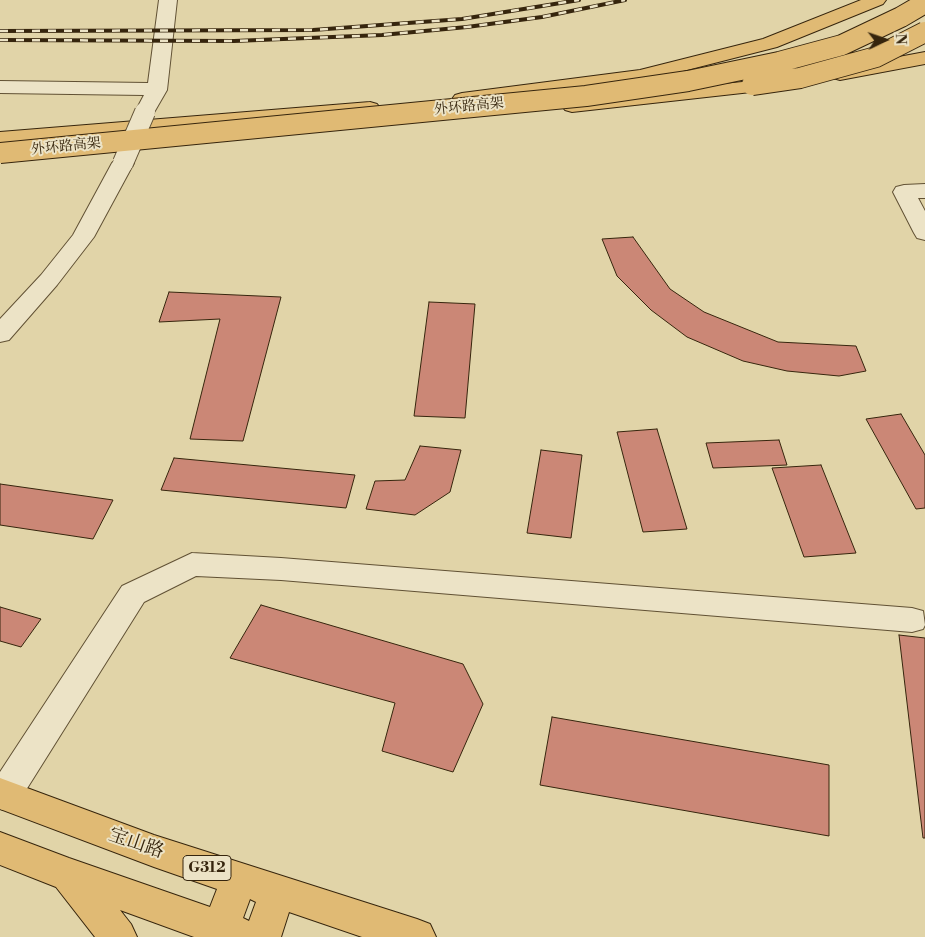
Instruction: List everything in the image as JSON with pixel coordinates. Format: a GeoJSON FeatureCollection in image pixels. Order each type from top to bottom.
{"type":"FeatureCollection","features":[{"type":"Feature","properties":{"kind":"main road"},"geometry":{"type":"LineString","coordinates":[[0,138],[456,99],[640,76],[770,43],[877,0]]}},
{"type":"Feature","properties":{"kind":"main road","name":"外环路高架"},"geometry":{"type":"LineString","coordinates":[[0,155],[586,96],[688,81],[779,62],[842,45],[901,17],[925,3]]}},
{"type":"Feature","properties":{"kind":"main road","name":"外环路高架"},"geometry":{"type":"LineString","coordinates":[[0,165],[600,109],[800,78],[876,57],[925,32]]}},
{"type":"Feature","properties":{"kind":"main road"},"geometry":{"type":"LineString","coordinates":[[0,155],[662,98],[798,82],[925,58]]}},
{"type":"Feature","properties":{"kind":"main road","name":"宝山路"},"geometry":{"type":"LineString","coordinates":[[2,794],[154,850],[417,937]]}},
{"type":"Feature","properties":{"kind":"main road"},"geometry":{"type":"LineString","coordinates":[[0,848],[228,934],[239,878]]}},
{"type":"Feature","properties":{"kind":"main road"},"geometry":{"type":"LineString","coordinates":[[68,875],[118,937]]}},
{"type":"Feature","properties":{"kind":"main road"},"geometry":{"type":"LineString","coordinates":[[262,937],[278,891]]}},
{"type":"Feature","properties":{"kind":"street"},"geometry":{"type":"LineString","coordinates":[[0,334],[49,280],[82,237],[123,163],[145,112],[157,90],[168,0]]}},
{"type":"Feature","properties":{"kind":"street"},"geometry":{"type":"LineString","coordinates":[[0,86],[128,87],[157,90]]}},
{"type":"Feature","properties":{"kind":"street"},"geometry":{"type":"LineString","coordinates":[[925,191],[904,192],[925,233]]}},
{"type":"Feature","properties":{"kind":"street"},"geometry":{"type":"LineString","coordinates":[[2,794],[133,594],[192,564],[912,620]]}},
{"type":"Feature","properties":{"kind":"building"},"geometry":{"type":"Polygon","coordinates":[[[633,237],[670,289],[704,312],[778,342],[856,346],[866,371],[839,376],[787,371],[743,361],[687,337],[651,310],[617,276],[602,239],[633,237]]]}},
{"type":"Feature","properties":{"kind":"building"},"geometry":{"type":"Polygon","coordinates":[[[169,292],[281,297],[243,441],[190,439],[220,319],[159,322],[169,292]]]}},
{"type":"Feature","properties":{"kind":"building"},"geometry":{"type":"Polygon","coordinates":[[[429,302],[475,304],[465,418],[414,416],[429,302]]]}},
{"type":"Feature","properties":{"kind":"building"},"geometry":{"type":"Polygon","coordinates":[[[901,414],[925,455],[925,508],[916,509],[866,419],[901,414]]]}},
{"type":"Feature","properties":{"kind":"building"},"geometry":{"type":"Polygon","coordinates":[[[657,429],[687,529],[643,532],[617,432],[657,429]]]}},
{"type":"Feature","properties":{"kind":"building"},"geometry":{"type":"Polygon","coordinates":[[[779,440],[787,465],[713,468],[706,443],[779,440]]]}},
{"type":"Feature","properties":{"kind":"building"},"geometry":{"type":"Polygon","coordinates":[[[420,446],[461,450],[450,492],[415,515],[366,509],[375,481],[405,480],[420,446]]]}},
{"type":"Feature","properties":{"kind":"building"},"geometry":{"type":"Polygon","coordinates":[[[541,450],[582,455],[571,538],[527,533],[541,450]]]}},
{"type":"Feature","properties":{"kind":"building"},"geometry":{"type":"Polygon","coordinates":[[[174,458],[355,475],[346,508],[161,490],[174,458]]]}},
{"type":"Feature","properties":{"kind":"building"},"geometry":{"type":"Polygon","coordinates":[[[821,465],[856,553],[804,557],[772,468],[821,465]]]}},
{"type":"Feature","properties":{"kind":"building"},"geometry":{"type":"Polygon","coordinates":[[[0,484],[113,500],[93,539],[0,525],[0,484]]]}},
{"type":"Feature","properties":{"kind":"building"},"geometry":{"type":"Polygon","coordinates":[[[261,605],[463,664],[483,704],[453,772],[382,751],[395,703],[230,658],[261,605]]]}},
{"type":"Feature","properties":{"kind":"building"},"geometry":{"type":"Polygon","coordinates":[[[0,607],[41,619],[21,647],[0,641],[0,607]]]}},
{"type":"Feature","properties":{"kind":"building"},"geometry":{"type":"Polygon","coordinates":[[[899,635],[925,638],[925,838],[923,838],[899,635]]]}},
{"type":"Feature","properties":{"kind":"building"},"geometry":{"type":"Polygon","coordinates":[[[552,717],[829,765],[829,836],[540,785],[552,717]]]}},
{"type":"Feature","properties":{"kind":"railway"},"geometry":{"type":"LineString","coordinates":[[0,31],[313,30],[462,19],[579,0]]}},
{"type":"Feature","properties":{"kind":"railway"},"geometry":{"type":"LineString","coordinates":[[0,40],[234,41],[382,35],[467,27],[542,17],[625,0]]}}]}
